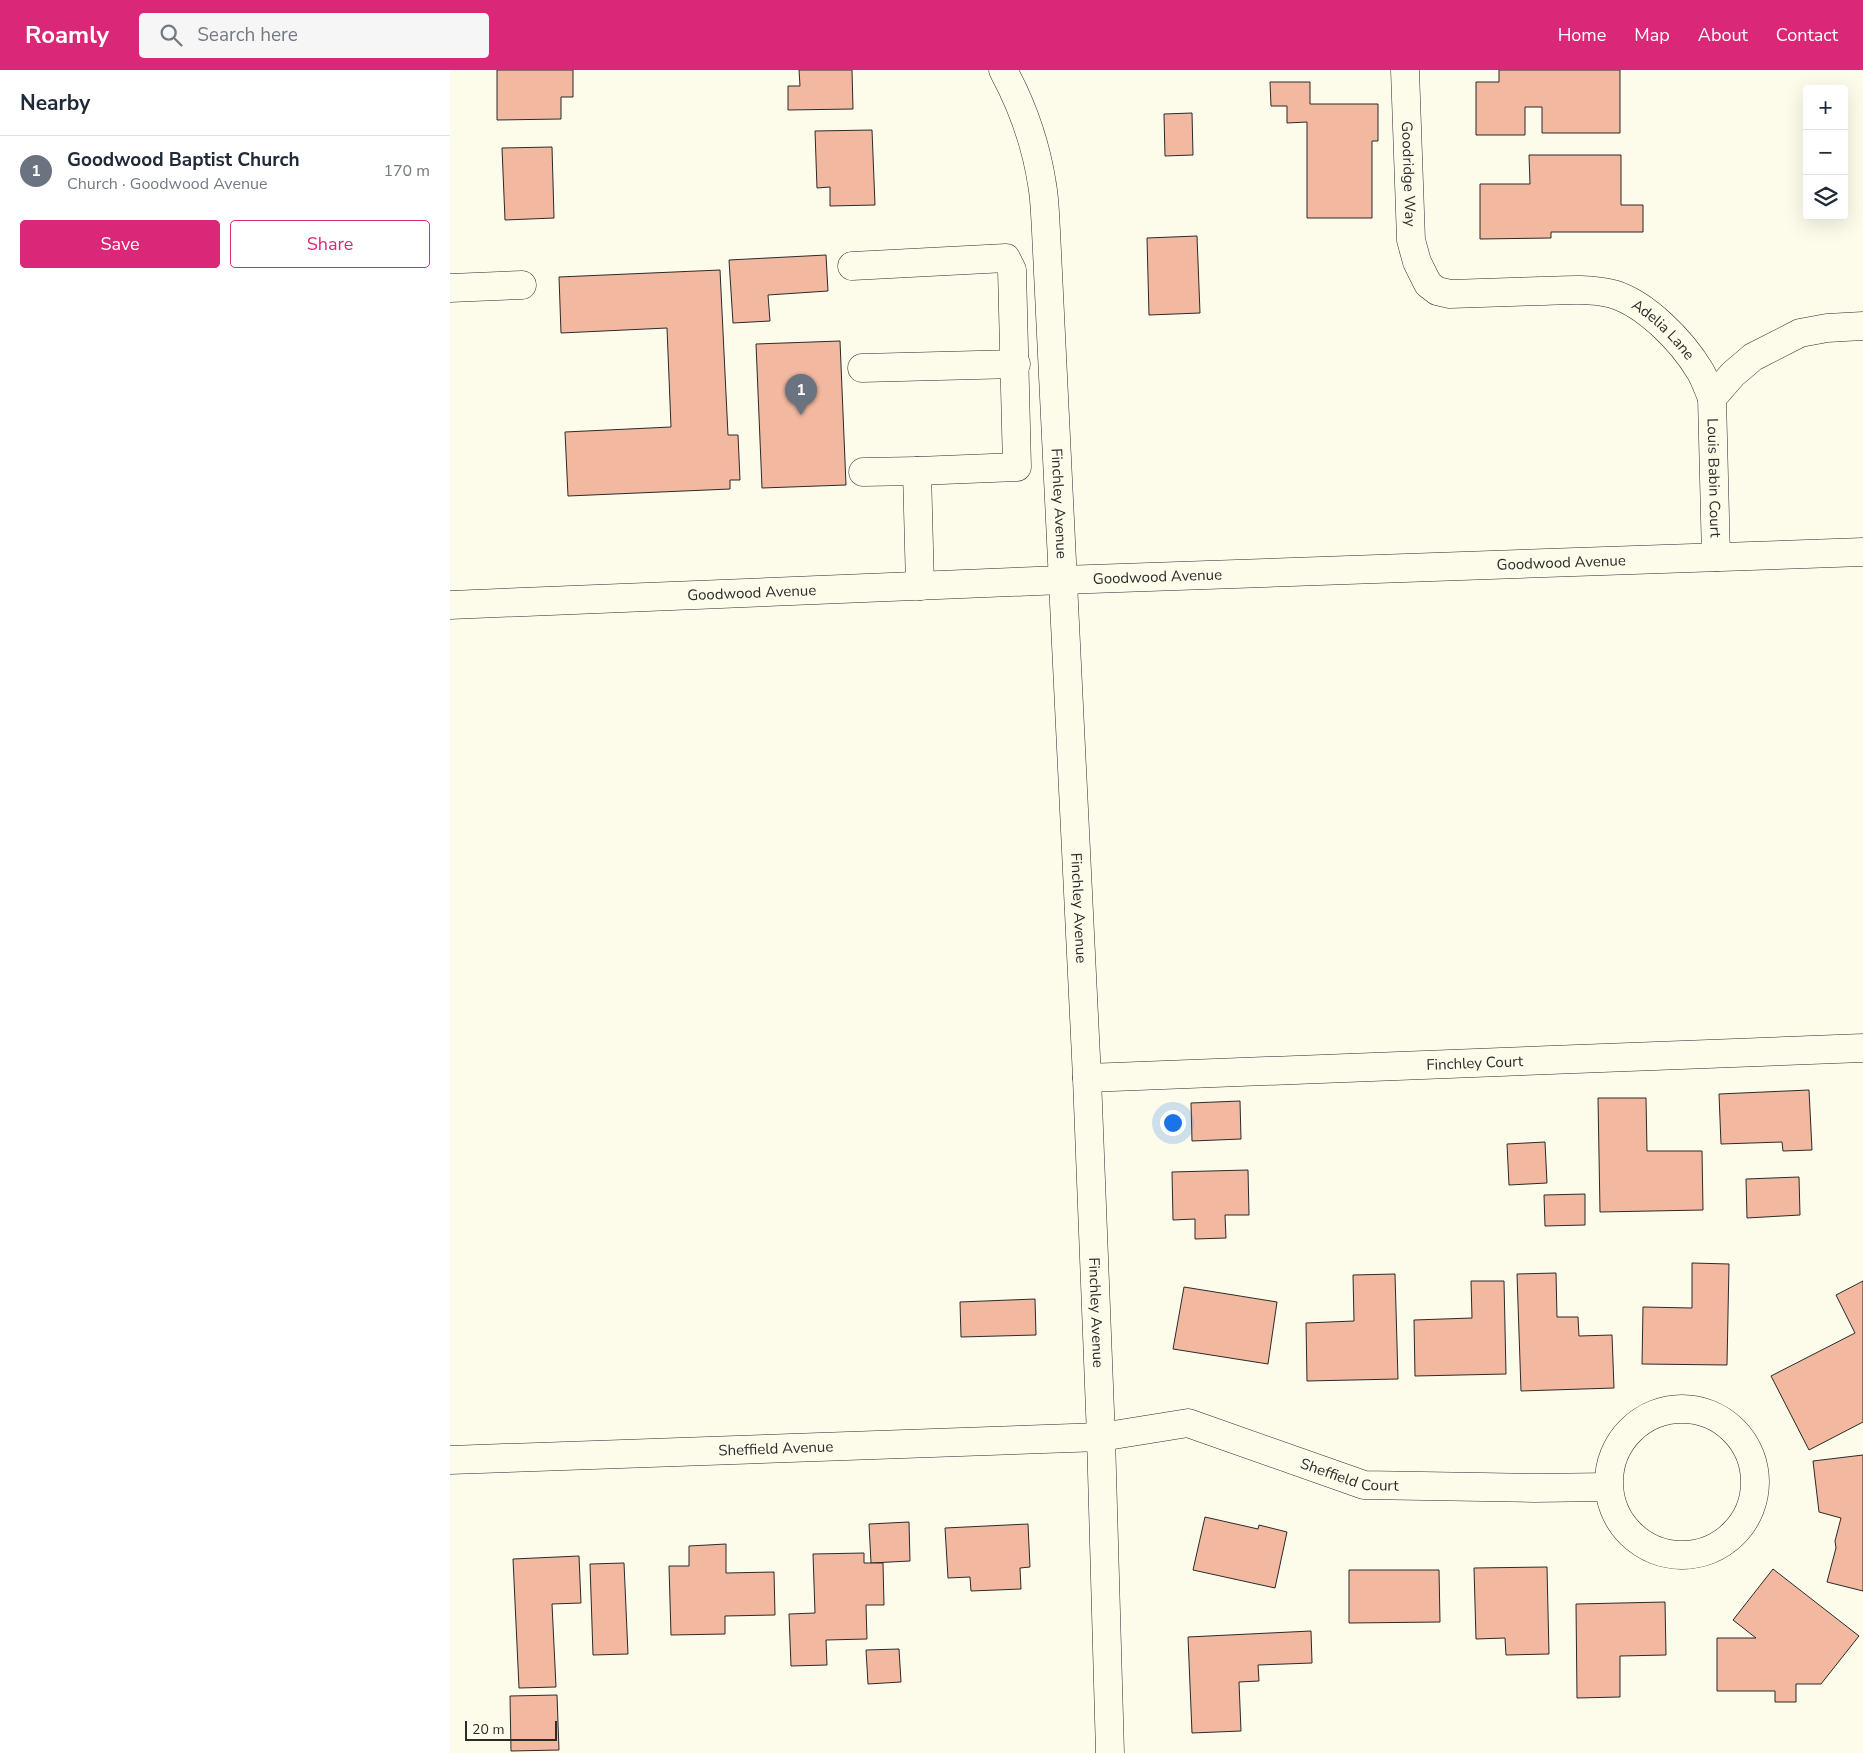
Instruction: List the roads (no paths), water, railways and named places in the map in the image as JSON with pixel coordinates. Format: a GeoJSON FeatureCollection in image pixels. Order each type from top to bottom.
{"type":"FeatureCollection","features":[{"type":"Feature","properties":{"kind":"street","name":"Finchley Avenue"},"geometry":{"type":"LineString","coordinates":[[1003,70],[1021,108],[1042,184],[1087,1078],[1101,1437],[1110,1753]]}},
{"type":"Feature","properties":{"kind":"street","name":"Goodridge Way"},"geometry":{"type":"LineString","coordinates":[[1405,70],[1411,240],[1422,276]]}},
{"type":"Feature","properties":{"kind":"street"},"geometry":{"type":"LineString","coordinates":[[852,266],[1006,258],[1012,270],[1016,364],[1017,467],[863,472]]}},
{"type":"Feature","properties":{"kind":"street","name":"Adelia Lane"},"geometry":{"type":"LineString","coordinates":[[1422,276],[1437,291],[1450,294],[1581,290],[1613,294],[1625,299],[1640,306],[1656,319],[1679,344],[1700,370],[1712,398]]}},
{"type":"Feature","properties":{"kind":"street"},"geometry":{"type":"LineString","coordinates":[[450,288],[522,285]]}},
{"type":"Feature","properties":{"kind":"street"},"geometry":{"type":"LineString","coordinates":[[1712,398],[1753,357],[1800,333],[1827,328],[1863,326]]}},
{"type":"Feature","properties":{"kind":"street"},"geometry":{"type":"LineString","coordinates":[[862,368],[1016,364]]}},
{"type":"Feature","properties":{"kind":"street","name":"Louis Babin Court"},"geometry":{"type":"LineString","coordinates":[[1712,398],[1716,557]]}},
{"type":"Feature","properties":{"kind":"street"},"geometry":{"type":"LineString","coordinates":[[917,471],[920,586]]}},
{"type":"Feature","properties":{"kind":"street","name":"Goodwood Avenue"},"geometry":{"type":"LineString","coordinates":[[450,605],[1062,580],[1863,552]]}},
{"type":"Feature","properties":{"kind":"street","name":"Finchley Court"},"geometry":{"type":"LineString","coordinates":[[1087,1078],[1863,1048]]}},
{"type":"Feature","properties":{"kind":"street"},"geometry":{"type":"LineString","coordinates":[[1693,1408],[1724,1420],[1747,1444],[1757,1476],[1752,1509],[1733,1536],[1704,1553],[1671,1555],[1640,1544],[1617,1519],[1607,1487],[1612,1455],[1631,1427],[1660,1411],[1693,1408]]}},
{"type":"Feature","properties":{"kind":"street","name":"Sheffield Court"},"geometry":{"type":"LineString","coordinates":[[1101,1437],[1188,1423],[1364,1485],[1534,1488],[1607,1487]]}},
{"type":"Feature","properties":{"kind":"street","name":"Sheffield Avenue"},"geometry":{"type":"LineString","coordinates":[[450,1460],[1101,1437]]}},
{"type":"Feature","properties":{"kind":"place","name":"Goodwood Baptist Church"},"geometry":{"type":"Point","coordinates":[801,415]}}]}
